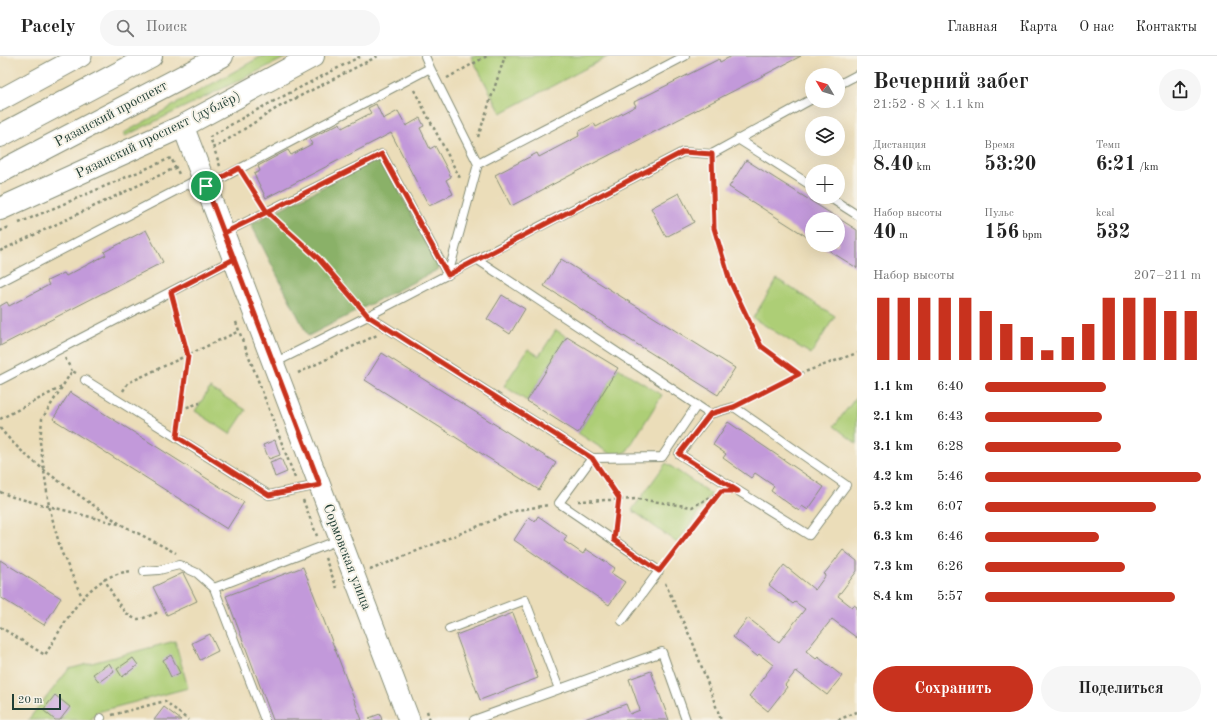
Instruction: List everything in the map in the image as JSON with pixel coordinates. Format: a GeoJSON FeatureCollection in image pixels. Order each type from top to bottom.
{"type":"FeatureCollection","features":[{"type":"Feature","properties":{"kind":"main road"},"geometry":{"type":"LineString","coordinates":[[0,136],[151,56]]}},
{"type":"Feature","properties":{"kind":"main road","name":"Рязанский проспект"},"geometry":{"type":"LineString","coordinates":[[0,172],[222,56]]}},
{"type":"Feature","properties":{"kind":"main road","name":"Рязанский проспект (дублёр)"},"geometry":{"type":"LineString","coordinates":[[0,209],[183,126],[313,56]]}},
{"type":"Feature","properties":{"kind":"street"},"geometry":{"type":"LineString","coordinates":[[0,100],[81,56]]}},
{"type":"Feature","properties":{"kind":"street","name":"Сормовская улица"},"geometry":{"type":"LineString","coordinates":[[183,126],[409,720]]}},
{"type":"Feature","properties":{"kind":"lane"},"geometry":{"type":"LineString","coordinates":[[425,56],[478,164],[448,275]]}},
{"type":"Feature","properties":{"kind":"lane"},"geometry":{"type":"LineString","coordinates":[[478,164],[685,56]]}},
{"type":"Feature","properties":{"kind":"lane"},"geometry":{"type":"LineString","coordinates":[[0,282],[204,181],[239,168],[430,68]]}},
{"type":"Feature","properties":{"kind":"lane"},"geometry":{"type":"LineString","coordinates":[[845,81],[857,75]]}},
{"type":"Feature","properties":{"kind":"lane"},"geometry":{"type":"LineString","coordinates":[[274,364],[478,260],[683,152],[712,154],[805,103]]}},
{"type":"Feature","properties":{"kind":"lane"},"geometry":{"type":"LineString","coordinates":[[738,139],[805,182]]}},
{"type":"Feature","properties":{"kind":"lane"},"geometry":{"type":"LineString","coordinates":[[224,233],[382,154],[448,275]]}},
{"type":"Feature","properties":{"kind":"lane"},"geometry":{"type":"LineString","coordinates":[[840,204],[857,215]]}},
{"type":"Feature","properties":{"kind":"lane"},"geometry":{"type":"LineString","coordinates":[[0,380],[234,259]]}},
{"type":"Feature","properties":{"kind":"lane"},"geometry":{"type":"LineString","coordinates":[[478,260],[710,414]]}},
{"type":"Feature","properties":{"kind":"lane"},"geometry":{"type":"LineString","coordinates":[[368,316],[592,458],[662,457],[697,405]]}},
{"type":"Feature","properties":{"kind":"lane"},"geometry":{"type":"LineString","coordinates":[[85,380],[269,495],[320,485]]}},
{"type":"Feature","properties":{"kind":"lane"},"geometry":{"type":"LineString","coordinates":[[734,407],[846,485],[809,535],[679,454],[710,414],[734,407]]}},
{"type":"Feature","properties":{"kind":"lane"},"geometry":{"type":"LineString","coordinates":[[592,458],[559,503],[659,571],[622,621]]}},
{"type":"Feature","properties":{"kind":"lane"},"geometry":{"type":"LineString","coordinates":[[214,588],[340,540]]}},
{"type":"Feature","properties":{"kind":"lane"},"geometry":{"type":"LineString","coordinates":[[144,571],[159,570],[179,565],[197,573],[214,588],[264,720]]}},
{"type":"Feature","properties":{"kind":"lane"},"geometry":{"type":"LineString","coordinates":[[449,629],[525,600],[558,689]]}},
{"type":"Feature","properties":{"kind":"lane"},"geometry":{"type":"LineString","coordinates":[[474,720],[662,652],[686,720]]}},
{"type":"Feature","properties":{"kind":"path"},"geometry":{"type":"LineString","coordinates":[[210,137],[251,113],[360,56]]}},
{"type":"Feature","properties":{"kind":"path"},"geometry":{"type":"LineString","coordinates":[[437,83],[487,56]]}},
{"type":"Feature","properties":{"kind":"path"},"geometry":{"type":"LineString","coordinates":[[473,154],[505,56]]}},
{"type":"Feature","properties":{"kind":"path"},"geometry":{"type":"LineString","coordinates":[[411,85],[461,180]]}},
{"type":"Feature","properties":{"kind":"path"},"geometry":{"type":"LineString","coordinates":[[712,154],[714,228],[730,281],[761,346],[799,374]]}},
{"type":"Feature","properties":{"kind":"path"},"geometry":{"type":"LineString","coordinates":[[0,231],[172,158]]}},
{"type":"Feature","properties":{"kind":"path"},"geometry":{"type":"LineString","coordinates":[[239,168],[267,212],[318,258],[368,316]]}},
{"type":"Feature","properties":{"kind":"path"},"geometry":{"type":"LineString","coordinates":[[171,292],[188,356],[177,437]]}},
{"type":"Feature","properties":{"kind":"path"},"geometry":{"type":"LineString","coordinates":[[118,400],[128,383],[240,332]]}},
{"type":"Feature","properties":{"kind":"path"},"geometry":{"type":"LineString","coordinates":[[298,373],[379,334]]}},
{"type":"Feature","properties":{"kind":"path"},"geometry":{"type":"LineString","coordinates":[[734,407],[799,374],[857,353]]}},
{"type":"Feature","properties":{"kind":"path"},"geometry":{"type":"LineString","coordinates":[[82,597],[62,551],[49,506],[40,442],[42,419],[72,371],[85,380]]}},
{"type":"Feature","properties":{"kind":"path"},"geometry":{"type":"LineString","coordinates":[[0,419],[62,386]]}},
{"type":"Feature","properties":{"kind":"path"},"geometry":{"type":"LineString","coordinates":[[181,409],[200,403]]}},
{"type":"Feature","properties":{"kind":"path"},"geometry":{"type":"LineString","coordinates":[[0,428],[8,439],[43,468],[122,525],[178,554]]}},
{"type":"Feature","properties":{"kind":"path"},"geometry":{"type":"LineString","coordinates":[[592,458],[619,498],[614,540]]}},
{"type":"Feature","properties":{"kind":"path"},"geometry":{"type":"LineString","coordinates":[[366,572],[518,510],[559,503],[619,498],[638,499],[692,507],[721,491],[659,571],[693,643],[720,720]]}},
{"type":"Feature","properties":{"kind":"path"},"geometry":{"type":"LineString","coordinates":[[0,492],[13,497],[122,525]]}},
{"type":"Feature","properties":{"kind":"path"},"geometry":{"type":"LineString","coordinates":[[0,627],[45,655],[82,597],[104,578],[130,571],[144,571]]}},
{"type":"Feature","properties":{"kind":"path"},"geometry":{"type":"LineString","coordinates":[[104,578],[115,599],[130,616],[138,619],[159,612]]}},
{"type":"Feature","properties":{"kind":"path"},"geometry":{"type":"LineString","coordinates":[[100,719],[165,701],[188,720]]}},
{"type":"Feature","properties":{"kind":"path"},"geometry":{"type":"LineString","coordinates":[[838,720],[857,712]]}},
{"type":"Feature","properties":{"kind":"green space"},"geometry":{"type":"Polygon","coordinates":[[[262,56],[289,56],[125,136],[124,133],[262,56]]]}},
{"type":"Feature","properties":{"kind":"green space"},"geometry":{"type":"Polygon","coordinates":[[[471,56],[609,56],[501,113],[471,56]]]}},
{"type":"Feature","properties":{"kind":"green space"},"geometry":{"type":"Polygon","coordinates":[[[382,157],[439,269],[308,336],[251,224],[382,157]]]}},
{"type":"Feature","properties":{"kind":"green space"},"geometry":{"type":"Polygon","coordinates":[[[777,279],[835,316],[811,354],[753,318],[777,279]]]}},
{"type":"Feature","properties":{"kind":"green space"},"geometry":{"type":"Polygon","coordinates":[[[556,330],[567,337],[527,401],[504,386],[528,349],[539,356],[556,330]]]}},
{"type":"Feature","properties":{"kind":"green space"},"geometry":{"type":"Polygon","coordinates":[[[618,368],[662,395],[627,451],[615,457],[578,433],[618,368]]]}},
{"type":"Feature","properties":{"kind":"green space"},"geometry":{"type":"Polygon","coordinates":[[[210,388],[246,410],[230,434],[195,411],[210,388]]]}},
{"type":"Feature","properties":{"kind":"green space"},"geometry":{"type":"Polygon","coordinates":[[[857,396],[857,444],[834,426],[857,396]]]}},
{"type":"Feature","properties":{"kind":"green space"},"geometry":{"type":"Polygon","coordinates":[[[666,463],[711,494],[677,543],[632,510],[666,463]]]}},
{"type":"Feature","properties":{"kind":"green space"},"geometry":{"type":"Polygon","coordinates":[[[175,641],[188,688],[97,712],[91,720],[28,720],[69,669],[175,641]]]}},
{"type":"Feature","properties":{"kind":"building"},"geometry":{"type":"Polygon","coordinates":[[[732,56],[801,56],[511,206],[495,175],[537,153],[539,157],[579,136],[578,132],[594,123],[596,127],[636,106],[634,102],[719,59],[720,62],[732,56]]]}},
{"type":"Feature","properties":{"kind":"building"},"geometry":{"type":"Polygon","coordinates":[[[376,104],[383,119],[398,111],[406,126],[420,118],[424,126],[420,128],[430,149],[435,146],[451,177],[446,180],[453,194],[429,206],[391,133],[266,198],[254,174],[260,171],[258,166],[288,150],[291,155],[312,144],[309,139],[340,123],[342,128],[371,113],[368,108],[376,104]]]}},
{"type":"Feature","properties":{"kind":"building"},"geometry":{"type":"Polygon","coordinates":[[[746,160],[805,197],[805,204],[816,204],[828,212],[805,212],[805,236],[729,187],[746,160]]]}},
{"type":"Feature","properties":{"kind":"building"},"geometry":{"type":"Polygon","coordinates":[[[679,193],[694,222],[666,237],[651,208],[679,193]]]}},
{"type":"Feature","properties":{"kind":"building"},"geometry":{"type":"Polygon","coordinates":[[[845,222],[857,230],[857,268],[831,252],[845,252],[845,222]]]}},
{"type":"Feature","properties":{"kind":"building"},"geometry":{"type":"Polygon","coordinates":[[[146,230],[163,262],[0,346],[0,306],[7,302],[9,306],[49,285],[47,281],[64,273],[66,276],[106,255],[104,252],[146,230]]]}},
{"type":"Feature","properties":{"kind":"building"},"geometry":{"type":"Polygon","coordinates":[[[561,259],[735,368],[718,395],[544,286],[561,259]]]}},
{"type":"Feature","properties":{"kind":"building"},"geometry":{"type":"Polygon","coordinates":[[[502,295],[525,309],[510,334],[487,319],[502,295]]]}},
{"type":"Feature","properties":{"kind":"building"},"geometry":{"type":"Polygon","coordinates":[[[567,337],[618,368],[578,433],[527,401],[567,337]]]}},
{"type":"Feature","properties":{"kind":"building"},"geometry":{"type":"Polygon","coordinates":[[[382,353],[556,463],[539,490],[365,380],[382,353]]]}},
{"type":"Feature","properties":{"kind":"building"},"geometry":{"type":"Polygon","coordinates":[[[70,392],[244,502],[227,529],[53,419],[70,392]]]}},
{"type":"Feature","properties":{"kind":"building"},"geometry":{"type":"Polygon","coordinates":[[[728,422],[824,487],[808,510],[802,506],[799,511],[771,491],[774,486],[755,473],[751,478],[723,458],[726,454],[713,445],[728,422]]]}},
{"type":"Feature","properties":{"kind":"building"},"geometry":{"type":"Polygon","coordinates":[[[275,440],[280,455],[269,459],[263,445],[275,440]]]}},
{"type":"Feature","properties":{"kind":"building"},"geometry":{"type":"Polygon","coordinates":[[[281,458],[287,472],[275,477],[270,462],[281,458]]]}},
{"type":"Feature","properties":{"kind":"building"},"geometry":{"type":"Polygon","coordinates":[[[538,516],[567,536],[564,541],[583,554],[586,549],[615,568],[611,573],[625,582],[609,605],[514,540],[529,517],[535,521],[538,516]]]}},
{"type":"Feature","properties":{"kind":"building"},"geometry":{"type":"Polygon","coordinates":[[[843,550],[857,561],[857,571],[838,596],[852,607],[854,605],[857,607],[857,638],[832,619],[806,651],[816,659],[818,657],[842,676],[827,695],[796,671],[785,685],[787,687],[768,711],[749,696],[773,665],[759,654],[757,656],[733,637],[748,618],[779,642],[805,609],[795,602],[793,604],[769,585],[784,565],[815,590],[826,575],[824,574],[843,550]]]}},
{"type":"Feature","properties":{"kind":"building"},"geometry":{"type":"Polygon","coordinates":[[[0,560],[61,598],[44,625],[0,597],[0,560]]]}},
{"type":"Feature","properties":{"kind":"building"},"geometry":{"type":"Polygon","coordinates":[[[303,567],[362,720],[273,720],[226,596],[303,567]]]}},
{"type":"Feature","properties":{"kind":"building"},"geometry":{"type":"Polygon","coordinates":[[[183,573],[197,601],[167,615],[153,587],[183,573]]]}},
{"type":"Feature","properties":{"kind":"building"},"geometry":{"type":"Polygon","coordinates":[[[513,613],[538,678],[480,700],[456,635],[513,613]]]}},
{"type":"Feature","properties":{"kind":"building"},"geometry":{"type":"Polygon","coordinates":[[[210,634],[218,651],[200,660],[192,643],[210,634]]]}},
{"type":"Feature","properties":{"kind":"building"},"geometry":{"type":"Polygon","coordinates":[[[171,655],[180,673],[171,677],[163,660],[171,655]]]}},
{"type":"Feature","properties":{"kind":"building"},"geometry":{"type":"Polygon","coordinates":[[[133,658],[138,665],[122,677],[117,669],[133,658]]]}},
{"type":"Feature","properties":{"kind":"building"},"geometry":{"type":"Polygon","coordinates":[[[109,663],[114,671],[99,682],[93,674],[109,663]]]}},
{"type":"Feature","properties":{"kind":"building"},"geometry":{"type":"Polygon","coordinates":[[[651,671],[669,720],[582,720],[626,704],[630,714],[640,710],[629,679],[651,671]]]}},
{"type":"Feature","properties":{"kind":"building"},"geometry":{"type":"Polygon","coordinates":[[[55,695],[70,707],[60,720],[55,720],[43,710],[55,695]]]}},
{"type":"Feature","properties":{"kind":"building"},"geometry":{"type":"Polygon","coordinates":[[[164,707],[181,720],[154,720],[164,707]]]}},
{"type":"Feature","properties":{"kind":"building"},"geometry":{"type":"Polygon","coordinates":[[[380,714],[382,720],[370,720],[369,718],[380,714]]]}},
{"type":"Feature","properties":{"kind":"route"},"geometry":{"type":"LineString","coordinates":[[206,186],[224,233],[320,485],[269,495],[177,437],[188,356],[171,292],[234,259],[224,233],[267,212],[318,258],[368,316],[592,458],[619,498],[614,540],[659,571],[721,491],[738,491],[679,454],[710,414],[734,407],[799,374],[761,346],[730,281],[714,228],[712,154],[683,152],[448,275],[382,154],[267,212],[239,168],[206,186]]}}]}
